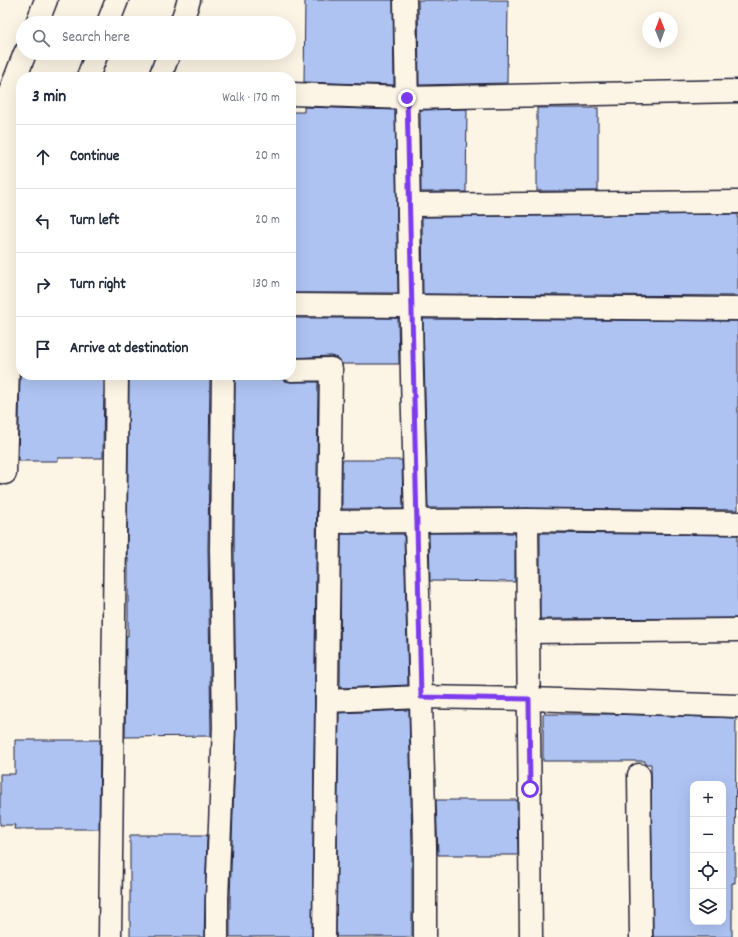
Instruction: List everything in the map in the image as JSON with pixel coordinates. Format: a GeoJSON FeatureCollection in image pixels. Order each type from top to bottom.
{"type":"FeatureCollection","features":[{"type":"Feature","properties":{"kind":"street"},"geometry":{"type":"LineString","coordinates":[[40,16],[46,0]]}},
{"type":"Feature","properties":{"kind":"street"},"geometry":{"type":"LineString","coordinates":[[111,16],[117,0]]}},
{"type":"Feature","properties":{"kind":"street"},"geometry":{"type":"LineString","coordinates":[[183,16],[189,0]]}},
{"type":"Feature","properties":{"kind":"street"},"geometry":{"type":"LineString","coordinates":[[405,0],[416,520],[425,847],[425,937]]}},
{"type":"Feature","properties":{"kind":"street"},"geometry":{"type":"LineString","coordinates":[[18,72],[22,60]]}},
{"type":"Feature","properties":{"kind":"street"},"geometry":{"type":"LineString","coordinates":[[90,72],[94,60]]}},
{"type":"Feature","properties":{"kind":"street"},"geometry":{"type":"LineString","coordinates":[[162,72],[166,60]]}},
{"type":"Feature","properties":{"kind":"street"},"geometry":{"type":"LineString","coordinates":[[5,473],[10,367],[8,97],[16,76]]}},
{"type":"Feature","properties":{"kind":"street"},"geometry":{"type":"LineString","coordinates":[[296,94],[407,98],[738,91]]}},
{"type":"Feature","properties":{"kind":"street"},"geometry":{"type":"LineString","coordinates":[[409,205],[738,202]]}},
{"type":"Feature","properties":{"kind":"street"},"geometry":{"type":"LineString","coordinates":[[296,305],[738,309]]}},
{"type":"Feature","properties":{"kind":"street"},"geometry":{"type":"LineString","coordinates":[[296,370],[332,369],[324,937]]}},
{"type":"Feature","properties":{"kind":"street"},"geometry":{"type":"LineString","coordinates":[[110,937],[117,380]]}},
{"type":"Feature","properties":{"kind":"street"},"geometry":{"type":"LineString","coordinates":[[217,937],[217,899],[224,727],[221,550],[223,380]]}},
{"type":"Feature","properties":{"kind":"street"},"geometry":{"type":"LineString","coordinates":[[527,520],[531,937]]}},
{"type":"Feature","properties":{"kind":"street"},"geometry":{"type":"LineString","coordinates":[[329,522],[527,520],[738,523]]}},
{"type":"Feature","properties":{"kind":"street"},"geometry":{"type":"LineString","coordinates":[[528,632],[738,630]]}},
{"type":"Feature","properties":{"kind":"street"},"geometry":{"type":"LineString","coordinates":[[327,701],[421,697],[738,706]]}},
{"type":"Feature","properties":{"kind":"street"},"geometry":{"type":"LineString","coordinates":[[639,775],[640,937]]}},
{"type":"Feature","properties":{"kind":"building"},"geometry":{"type":"Polygon","coordinates":[[[305,0],[393,0],[394,85],[304,82],[305,0]]]}},
{"type":"Feature","properties":{"kind":"building"},"geometry":{"type":"Polygon","coordinates":[[[418,0],[508,0],[507,83],[419,85],[418,0]]]}},
{"type":"Feature","properties":{"kind":"building"},"geometry":{"type":"Polygon","coordinates":[[[304,107],[395,110],[398,293],[296,293],[296,112],[304,112],[304,107]]]}},
{"type":"Feature","properties":{"kind":"building"},"geometry":{"type":"Polygon","coordinates":[[[537,108],[598,108],[598,191],[537,191],[537,108]]]}},
{"type":"Feature","properties":{"kind":"building"},"geometry":{"type":"Polygon","coordinates":[[[467,109],[466,192],[421,192],[420,110],[467,109]]]}},
{"type":"Feature","properties":{"kind":"building"},"geometry":{"type":"Polygon","coordinates":[[[738,214],[738,296],[423,294],[422,217],[738,214]]]}},
{"type":"Feature","properties":{"kind":"building"},"geometry":{"type":"Polygon","coordinates":[[[296,318],[398,318],[399,364],[342,364],[337,358],[331,356],[296,358],[296,318]]]}},
{"type":"Feature","properties":{"kind":"building"},"geometry":{"type":"Polygon","coordinates":[[[423,319],[738,321],[738,510],[428,508],[423,319]]]}},
{"type":"Feature","properties":{"kind":"building"},"geometry":{"type":"Polygon","coordinates":[[[20,380],[104,380],[103,458],[58,458],[58,461],[18,461],[20,380]]]}},
{"type":"Feature","properties":{"kind":"building"},"geometry":{"type":"Polygon","coordinates":[[[129,380],[210,380],[208,550],[211,736],[125,737],[126,636],[128,636],[127,558],[129,380]]]}},
{"type":"Feature","properties":{"kind":"building"},"geometry":{"type":"Polygon","coordinates":[[[235,380],[318,382],[312,937],[230,937],[236,727],[234,550],[235,380]]]}},
{"type":"Feature","properties":{"kind":"building"},"geometry":{"type":"Polygon","coordinates":[[[342,460],[402,460],[403,509],[342,509],[342,460]]]}},
{"type":"Feature","properties":{"kind":"building"},"geometry":{"type":"Polygon","coordinates":[[[429,533],[515,533],[515,582],[430,581],[429,533]]]}},
{"type":"Feature","properties":{"kind":"building"},"geometry":{"type":"Polygon","coordinates":[[[540,533],[738,535],[738,618],[540,619],[540,533]]]}},
{"type":"Feature","properties":{"kind":"building"},"geometry":{"type":"Polygon","coordinates":[[[341,534],[404,534],[408,685],[340,688],[341,534]]]}},
{"type":"Feature","properties":{"kind":"building"},"geometry":{"type":"Polygon","coordinates":[[[409,710],[412,937],[336,937],[339,713],[409,710]]]}},
{"type":"Feature","properties":{"kind":"building"},"geometry":{"type":"Polygon","coordinates":[[[543,714],[609,714],[736,718],[735,883],[732,883],[732,937],[653,937],[651,764],[645,764],[645,761],[543,761],[543,714]]]}},
{"type":"Feature","properties":{"kind":"building"},"geometry":{"type":"Polygon","coordinates":[[[15,740],[100,740],[99,829],[14,829],[15,825],[0,825],[0,774],[15,774],[15,740]]]}},
{"type":"Feature","properties":{"kind":"building"},"geometry":{"type":"Polygon","coordinates":[[[436,800],[517,800],[518,855],[438,855],[436,800]]]}},
{"type":"Feature","properties":{"kind":"building"},"geometry":{"type":"Polygon","coordinates":[[[130,835],[207,835],[204,937],[130,937],[130,835]]]}},
{"type":"Feature","properties":{"kind":"route"},"geometry":{"type":"LineString","coordinates":[[407,98],[412,377],[421,697],[529,699],[530,789]]}}]}
